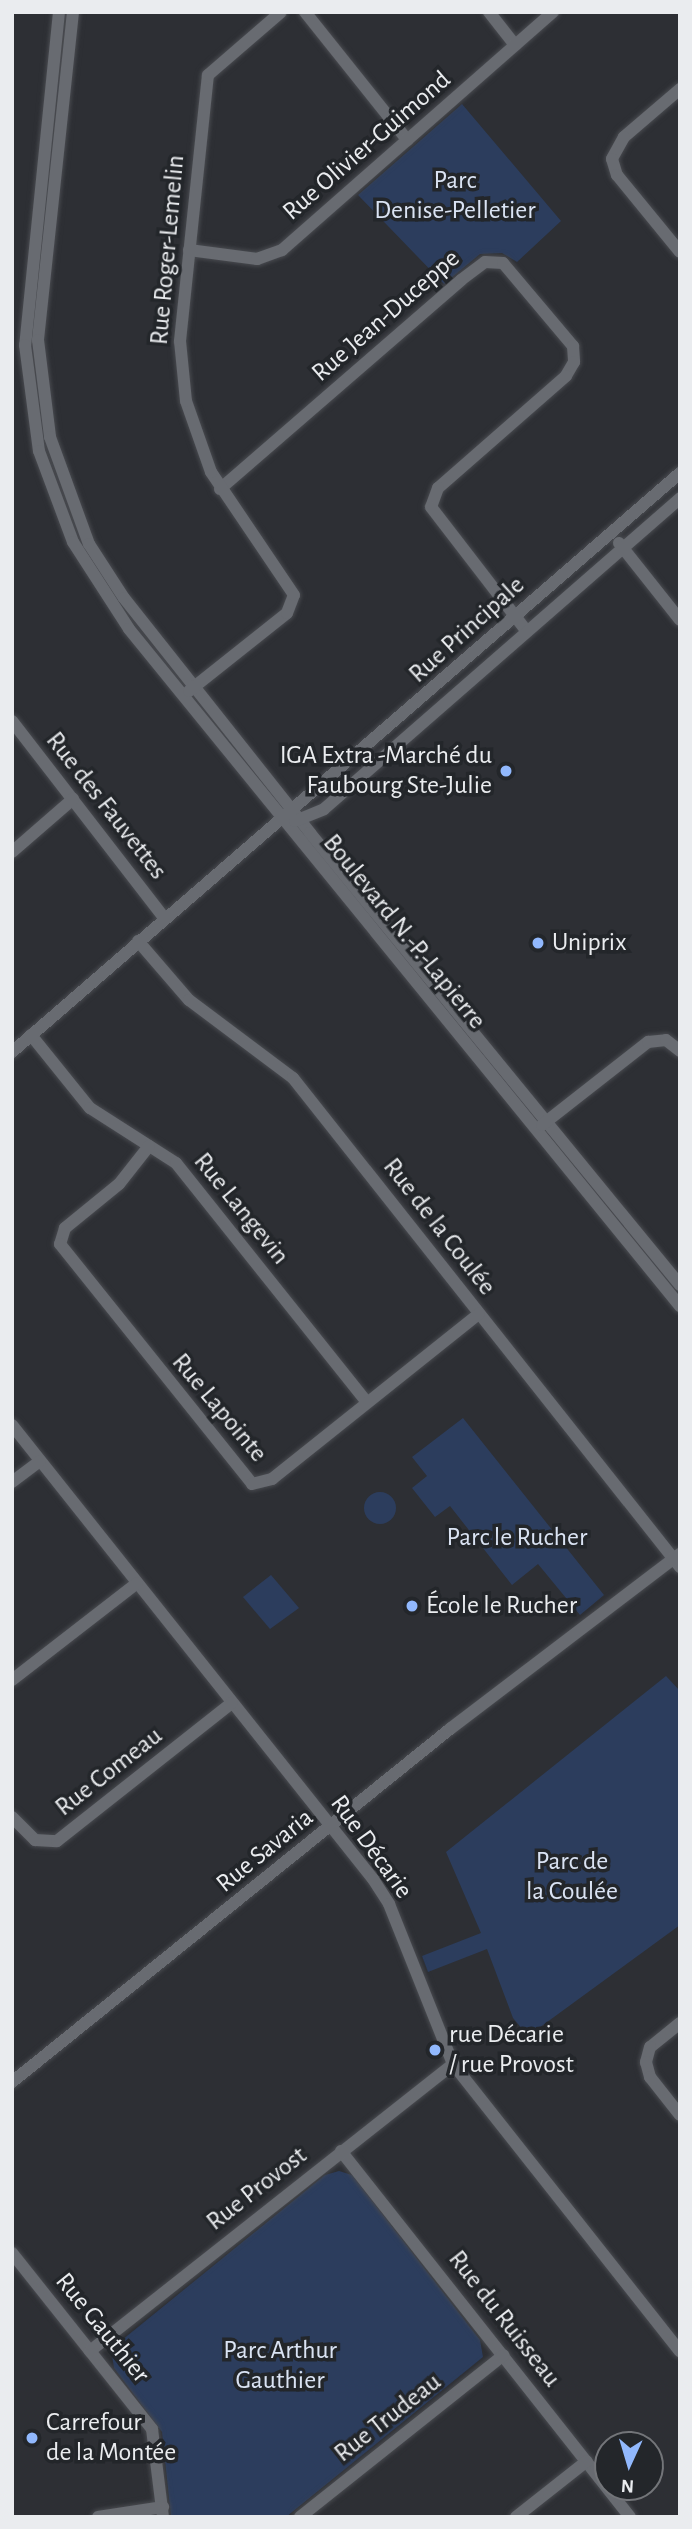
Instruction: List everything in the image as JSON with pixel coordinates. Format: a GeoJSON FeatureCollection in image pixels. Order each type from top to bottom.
{"type":"FeatureCollection","features":[{"type":"Feature","properties":{"kind":"street","name":"Boulevard N.-P.-Lapierre"},"geometry":{"type":"LineString","coordinates":[[59,12],[26,307],[30,414],[47,477],[84,565],[190,691],[299,814],[680,1285]]}},
{"type":"Feature","properties":{"kind":"street","name":"Boulevard N.-P.-Lapierre"},"geometry":{"type":"LineString","coordinates":[[72,12],[39,309],[47,422],[69,496],[97,559],[285,821],[680,1306]]}},
{"type":"Feature","properties":{"kind":"street","name":"Rue Roger-Lemelin"},"geometry":{"type":"LineString","coordinates":[[190,691],[287,612],[294,595],[220,489],[184,392],[180,341],[209,72],[281,12]]}},
{"type":"Feature","properties":{"kind":"street"},"geometry":{"type":"LineString","coordinates":[[305,12],[407,140]]}},
{"type":"Feature","properties":{"kind":"street"},"geometry":{"type":"LineString","coordinates":[[489,12],[515,45]]}},
{"type":"Feature","properties":{"kind":"street","name":"Rue Olivier-Guimond"},"geometry":{"type":"LineString","coordinates":[[189,250],[274,255],[553,12]]}},
{"type":"Feature","properties":{"kind":"street"},"geometry":{"type":"LineString","coordinates":[[680,89],[624,137],[612,159],[617,175],[680,252]]}},
{"type":"Feature","properties":{"kind":"street","name":"Rue Jean-Duceppe"},"geometry":{"type":"LineString","coordinates":[[220,489],[461,280],[485,262],[503,263],[573,346],[574,362],[566,376],[438,488],[431,507],[525,629]]}},
{"type":"Feature","properties":{"kind":"street","name":"Rue Principale"},"geometry":{"type":"LineString","coordinates":[[299,814],[513,616],[612,535],[680,473]]}},
{"type":"Feature","properties":{"kind":"street","name":"Rue Principale"},"geometry":{"type":"LineString","coordinates":[[12,1052],[163,918],[285,821],[299,814],[324,809],[525,629],[680,498]]}},
{"type":"Feature","properties":{"kind":"street"},"geometry":{"type":"LineString","coordinates":[[612,535],[680,620]]}},
{"type":"Feature","properties":{"kind":"street","name":"Rue des Fauvettes"},"geometry":{"type":"LineString","coordinates":[[12,721],[163,918]]}},
{"type":"Feature","properties":{"kind":"street"},"geometry":{"type":"LineString","coordinates":[[12,852],[73,799]]}},
{"type":"Feature","properties":{"kind":"street","name":"Rue de la Coulée"},"geometry":{"type":"LineString","coordinates":[[138,941],[188,1000],[286,1071],[678,1560]]}},
{"type":"Feature","properties":{"kind":"street","name":"Rue Langevin"},"geometry":{"type":"LineString","coordinates":[[31,1035],[90,1108],[176,1163],[367,1402]]}},
{"type":"Feature","properties":{"kind":"street"},"geometry":{"type":"LineString","coordinates":[[537,1130],[648,1042],[666,1040],[680,1051]]}},
{"type":"Feature","properties":{"kind":"street","name":"Rue Lapointe"},"geometry":{"type":"LineString","coordinates":[[149,1146],[119,1184],[65,1228],[60,1244],[244,1478],[252,1484],[272,1479],[479,1314]]}},
{"type":"Feature","properties":{"kind":"street","name":"Rue Décarie"},"geometry":{"type":"LineString","coordinates":[[12,1425],[389,1904],[453,2064],[680,2351]]}},
{"type":"Feature","properties":{"kind":"street"},"geometry":{"type":"LineString","coordinates":[[12,1482],[40,1461]]}},
{"type":"Feature","properties":{"kind":"street","name":"Rue Savaria"},"geometry":{"type":"LineString","coordinates":[[12,2082],[331,1828],[678,1560]]}},
{"type":"Feature","properties":{"kind":"street"},"geometry":{"type":"LineString","coordinates":[[12,1680],[137,1583]]}},
{"type":"Feature","properties":{"kind":"street","name":"Rue Comeau"},"geometry":{"type":"LineString","coordinates":[[12,1817],[35,1840],[57,1841],[233,1703]]}},
{"type":"Feature","properties":{"kind":"street"},"geometry":{"type":"LineString","coordinates":[[680,2023],[650,2047],[646,2062],[649,2077],[680,2115]]}},
{"type":"Feature","properties":{"kind":"street","name":"Rue Provost"},"geometry":{"type":"LineString","coordinates":[[90,2351],[453,2064]]}},
{"type":"Feature","properties":{"kind":"street","name":"Rue du Ruisseau"},"geometry":{"type":"LineString","coordinates":[[341,2151],[630,2517]]}},
{"type":"Feature","properties":{"kind":"street","name":"Rue Gauthier"},"geometry":{"type":"LineString","coordinates":[[12,2253],[155,2434],[163,2512]]}},
{"type":"Feature","properties":{"kind":"street","name":"Rue Trudeau"},"geometry":{"type":"LineString","coordinates":[[300,2517],[504,2356]]}},
{"type":"Feature","properties":{"kind":"street"},"geometry":{"type":"LineString","coordinates":[[516,2517],[587,2461]]}},
{"type":"Feature","properties":{"kind":"street"},"geometry":{"type":"LineString","coordinates":[[98,2517],[163,2512]]}},
{"type":"Feature","properties":{"kind":"green space","name":"Parc Denise-Pelletier"},"geometry":{"type":"Polygon","coordinates":[[[462,104],[561,221],[517,262],[502,253],[480,254],[444,284],[358,195],[462,104]]]}},
{"type":"Feature","properties":{"kind":"green space","name":"Parc le Rucher"},"geometry":{"type":"Polygon","coordinates":[[[463,1418],[604,1595],[580,1615],[538,1564],[512,1585],[450,1506],[435,1517],[412,1488],[427,1476],[412,1457],[463,1418]]]}},
{"type":"Feature","properties":{"kind":"green space"},"geometry":{"type":"Polygon","coordinates":[[[380,1492],[391,1497],[396,1508],[391,1519],[380,1524],[369,1519],[364,1508],[369,1497],[380,1492]]]}},
{"type":"Feature","properties":{"kind":"green space"},"geometry":{"type":"Polygon","coordinates":[[[271,1575],[299,1608],[270,1629],[243,1597],[271,1575]]]}},
{"type":"Feature","properties":{"kind":"green space","name":"Parc de la Coulée"},"geometry":{"type":"Polygon","coordinates":[[[666,1676],[680,1691],[680,1925],[528,2036],[513,2018],[487,1949],[428,1972],[422,1956],[481,1933],[446,1852],[666,1676]]]}},
{"type":"Feature","properties":{"kind":"green space","name":"Parc Arthur Gauthier"},"geometry":{"type":"Polygon","coordinates":[[[339,2171],[352,2175],[480,2340],[483,2357],[286,2517],[171,2517],[162,2432],[114,2368],[111,2349],[325,2175],[339,2171]]]}},
{"type":"Feature","properties":{"kind":"place","name":"IGA Extra -Marché du Faubourg Ste-Julie"},"geometry":{"type":"Point","coordinates":[506,771]}},
{"type":"Feature","properties":{"kind":"place","name":"Uniprix"},"geometry":{"type":"Point","coordinates":[538,943]}},
{"type":"Feature","properties":{"kind":"place","name":"École le Rucher"},"geometry":{"type":"Point","coordinates":[412,1606]}},
{"type":"Feature","properties":{"kind":"place","name":"rue Décarie / rue Provost"},"geometry":{"type":"Point","coordinates":[435,2050]}},
{"type":"Feature","properties":{"kind":"place","name":"Carrefour de la Montée"},"geometry":{"type":"Point","coordinates":[32,2438]}}]}
